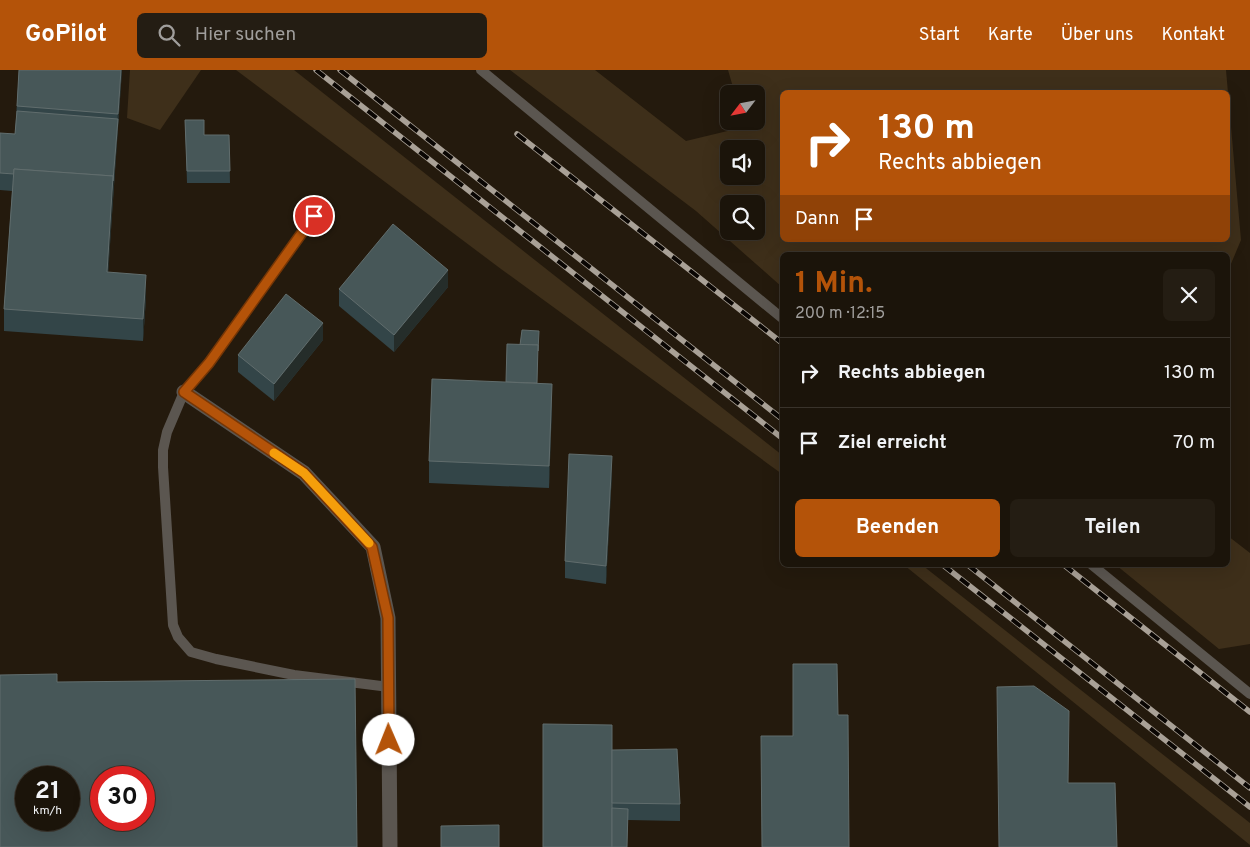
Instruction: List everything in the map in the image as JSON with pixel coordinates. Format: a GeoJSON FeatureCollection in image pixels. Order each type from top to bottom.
{"type":"FeatureCollection","features":[{"type":"Feature","properties":{"kind":"street"},"geometry":{"type":"LineString","coordinates":[[184,392],[304,473],[372,547],[388,618],[390,847]]}},
{"type":"Feature","properties":{"kind":"lane"},"geometry":{"type":"LineString","coordinates":[[481,70],[780,316]]}},
{"type":"Feature","properties":{"kind":"lane"},"geometry":{"type":"LineString","coordinates":[[314,216],[209,363],[184,392],[167,432],[163,450],[163,466],[173,625],[178,637],[191,652],[294,675],[389,687]]}},
{"type":"Feature","properties":{"kind":"lane"},"geometry":{"type":"LineString","coordinates":[[1094,567],[1250,694]]}},
{"type":"Feature","properties":{"kind":"shaded area"},"geometry":{"type":"Polygon","coordinates":[[[130,70],[201,70],[160,130],[127,118],[130,70]]]}},
{"type":"Feature","properties":{"kind":"shaded area"},"geometry":{"type":"Polygon","coordinates":[[[236,70],[294,70],[780,453],[780,473],[501,269],[236,70]]]}},
{"type":"Feature","properties":{"kind":"shaded area"},"geometry":{"type":"Polygon","coordinates":[[[510,70],[595,70],[686,141],[732,130],[765,130],[765,85],[732,85],[728,70],[1226,70],[1228,90],[780,90],[780,242],[1230,242],[1230,116],[1241,240],[1230,266],[1230,252],[780,252],[780,285],[729,240],[765,240],[765,195],[720,195],[720,232],[696,211],[510,70]]]}},
{"type":"Feature","properties":{"kind":"shaded area"},"geometry":{"type":"Polygon","coordinates":[[[1230,538],[1250,553],[1250,644],[1219,649],[1118,567],[1230,567],[1230,538]]]}},
{"type":"Feature","properties":{"kind":"shaded area"},"geometry":{"type":"Polygon","coordinates":[[[906,567],[925,567],[1250,823],[1250,845],[906,567]]]}},
{"type":"Feature","properties":{"kind":"building"},"geometry":{"type":"Polygon","coordinates":[[[19,70],[121,70],[118,114],[17,106],[19,70]]]}},
{"type":"Feature","properties":{"kind":"building"},"geometry":{"type":"Polygon","coordinates":[[[17,111],[118,119],[113,181],[113,176],[14,169],[14,174],[0,173],[0,133],[15,134],[17,111]]]}},
{"type":"Feature","properties":{"kind":"building"},"geometry":{"type":"Polygon","coordinates":[[[185,120],[204,120],[204,135],[229,135],[230,171],[187,171],[185,120]]]}},
{"type":"Feature","properties":{"kind":"building"},"geometry":{"type":"Polygon","coordinates":[[[14,169],[113,176],[107,272],[146,275],[143,319],[4,309],[14,169]]]}},
{"type":"Feature","properties":{"kind":"building"},"geometry":{"type":"Polygon","coordinates":[[[393,224],[448,270],[394,335],[339,289],[393,224]]]}},
{"type":"Feature","properties":{"kind":"building"},"geometry":{"type":"Polygon","coordinates":[[[286,294],[323,323],[274,384],[238,355],[286,294]]]}},
{"type":"Feature","properties":{"kind":"building"},"geometry":{"type":"Polygon","coordinates":[[[522,330],[539,331],[538,351],[538,345],[520,345],[522,330]]]}},
{"type":"Feature","properties":{"kind":"building"},"geometry":{"type":"Polygon","coordinates":[[[507,344],[538,345],[537,383],[506,382],[507,344]]]}},
{"type":"Feature","properties":{"kind":"building"},"geometry":{"type":"Polygon","coordinates":[[[432,379],[552,384],[549,466],[429,461],[432,379]]]}},
{"type":"Feature","properties":{"kind":"building"},"geometry":{"type":"Polygon","coordinates":[[[569,454],[612,456],[606,566],[565,561],[569,454]]]}},
{"type":"Feature","properties":{"kind":"building"},"geometry":{"type":"Polygon","coordinates":[[[793,664],[837,664],[838,715],[848,715],[849,847],[762,847],[761,736],[793,736],[793,664]]]}},
{"type":"Feature","properties":{"kind":"building"},"geometry":{"type":"Polygon","coordinates":[[[57,674],[57,682],[355,679],[357,847],[0,847],[0,675],[57,674]]]}},
{"type":"Feature","properties":{"kind":"building"},"geometry":{"type":"Polygon","coordinates":[[[1034,686],[1069,711],[1068,783],[1115,783],[1117,847],[999,847],[997,687],[1034,686]]]}},
{"type":"Feature","properties":{"kind":"building"},"geometry":{"type":"Polygon","coordinates":[[[543,724],[612,725],[612,847],[543,847],[543,724]]]}},
{"type":"Feature","properties":{"kind":"building"},"geometry":{"type":"Polygon","coordinates":[[[677,749],[680,804],[612,803],[612,750],[677,749]]]}},
{"type":"Feature","properties":{"kind":"building"},"geometry":{"type":"Polygon","coordinates":[[[612,808],[628,809],[627,847],[612,847],[612,808]]]}},
{"type":"Feature","properties":{"kind":"building"},"geometry":{"type":"Polygon","coordinates":[[[499,825],[499,847],[441,847],[441,826],[499,825]]]}},
{"type":"Feature","properties":{"kind":"railway"},"geometry":{"type":"LineString","coordinates":[[316,70],[780,436]]}},
{"type":"Feature","properties":{"kind":"railway"},"geometry":{"type":"LineString","coordinates":[[340,70],[780,417]]}},
{"type":"Feature","properties":{"kind":"railway"},"geometry":{"type":"LineString","coordinates":[[517,134],[780,341]]}},
{"type":"Feature","properties":{"kind":"railway"},"geometry":{"type":"LineString","coordinates":[[946,567],[1250,807]]}},
{"type":"Feature","properties":{"kind":"railway"},"geometry":{"type":"LineString","coordinates":[[971,567],[1250,788]]}},
{"type":"Feature","properties":{"kind":"railway"},"geometry":{"type":"LineString","coordinates":[[1067,567],[1250,712]]}},
{"type":"Feature","properties":{"kind":"slow traffic"},"geometry":{"type":"LineString","coordinates":[[274,453],[304,473],[369,543]]}},
{"type":"Feature","properties":{"kind":"route"},"geometry":{"type":"LineString","coordinates":[[314,216],[209,363],[184,392],[304,473],[372,547],[388,618],[389,740]]}}]}
